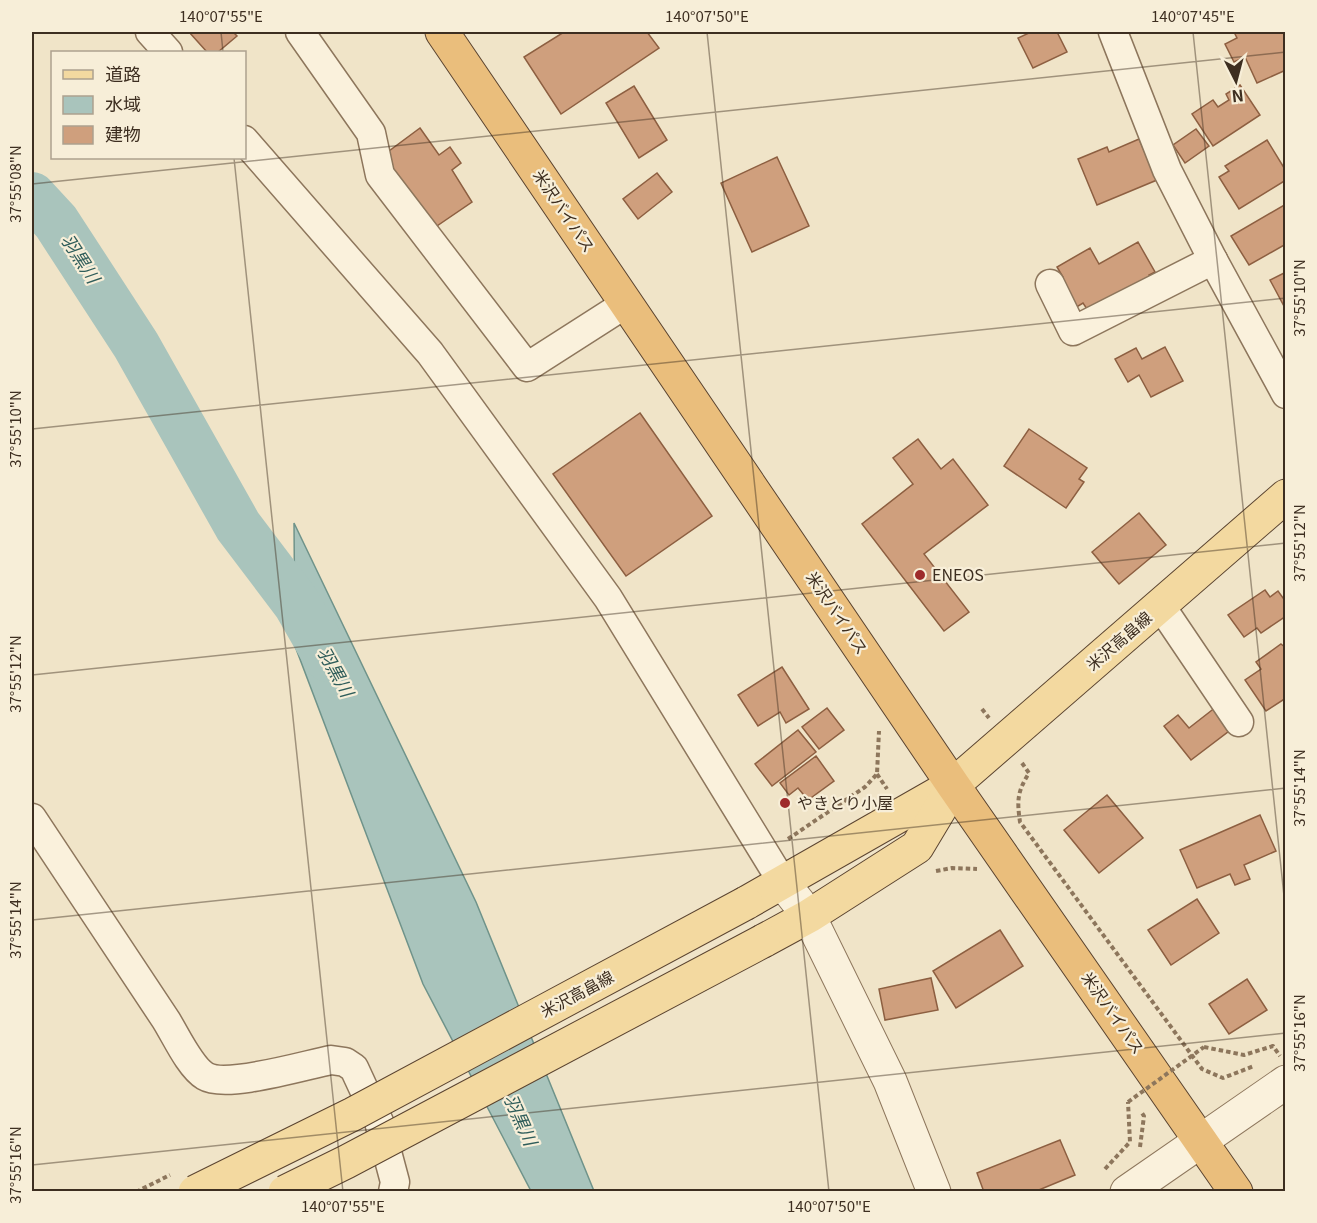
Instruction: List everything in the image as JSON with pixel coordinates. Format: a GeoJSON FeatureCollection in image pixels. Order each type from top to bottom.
{"type":"FeatureCollection","features":[{"type":"Feature","properties":{"kind":"highway","name":"米沢バイパス"},"geometry":{"type":"LineString","coordinates":[[442,32],[954,785],[1236,1191]]}},
{"type":"Feature","properties":{"kind":"main road","name":"米沢高畠線"},"geometry":{"type":"LineString","coordinates":[[195,1191],[353,1114],[783,883],[954,785],[1286,496]]}},
{"type":"Feature","properties":{"kind":"main road","name":"米沢高畠線"},"geometry":{"type":"LineString","coordinates":[[285,1191],[346,1162],[809,916],[917,847],[954,785]]}},
{"type":"Feature","properties":{"kind":"street"},"geometry":{"type":"LineString","coordinates":[[150,32],[167,51]]}},
{"type":"Feature","properties":{"kind":"street"},"geometry":{"type":"LineString","coordinates":[[300,32],[371,133],[380,175],[527,367],[627,303]]}},
{"type":"Feature","properties":{"kind":"street"},"geometry":{"type":"LineString","coordinates":[[1113,32],[1167,170],[1286,394]]}},
{"type":"Feature","properties":{"kind":"street"},"geometry":{"type":"LineString","coordinates":[[246,142],[430,353],[608,598],[765,855],[809,916],[890,1082],[934,1191]]}},
{"type":"Feature","properties":{"kind":"street"},"geometry":{"type":"LineString","coordinates":[[1050,284],[1073,331],[1213,260]]}},
{"type":"Feature","properties":{"kind":"street"},"geometry":{"type":"LineString","coordinates":[[1160,605],[1239,722]]}},
{"type":"Feature","properties":{"kind":"street"},"geometry":{"type":"LineString","coordinates":[[32,818],[195,1067],[206,1077],[222,1081],[238,1080],[330,1060],[345,1062],[354,1068],[379,1122],[395,1182],[393,1191]]}},
{"type":"Feature","properties":{"kind":"street"},"geometry":{"type":"LineString","coordinates":[[1113,1180],[1202,1141],[1273,1068]]}},
{"type":"Feature","properties":{"kind":"path"},"geometry":{"type":"LineString","coordinates":[[765,855],[865,787],[878,774],[878,723]]}},
{"type":"Feature","properties":{"kind":"path"},"geometry":{"type":"LineString","coordinates":[[1029,773],[1017,800],[1020,822],[1202,1069],[1223,1078],[1273,1068],[1280,1056],[1273,1046],[1244,1055],[1204,1047],[1128,1102],[1130,1142],[1113,1180]]}},
{"type":"Feature","properties":{"kind":"path"},"geometry":{"type":"LineString","coordinates":[[940,870],[979,869]]}},
{"type":"Feature","properties":{"kind":"path"},"geometry":{"type":"LineString","coordinates":[[1131,1096],[1144,1116],[1140,1148]]}},
{"type":"Feature","properties":{"kind":"water"},"geometry":{"type":"Polygon","coordinates":[[[294,523],[476,902],[594,1191],[531,1191],[423,984],[295,646],[294,523]]]}},
{"type":"Feature","properties":{"kind":"building"},"geometry":{"type":"Polygon","coordinates":[[[189,32],[233,32],[237,36],[219,51],[206,51],[189,32]]]}},
{"type":"Feature","properties":{"kind":"building"},"geometry":{"type":"Polygon","coordinates":[[[564,32],[647,32],[659,48],[561,114],[524,57],[564,32]]]}},
{"type":"Feature","properties":{"kind":"building"},"geometry":{"type":"Polygon","coordinates":[[[1031,32],[1057,32],[1067,52],[1033,68],[1018,38],[1031,32]]]}},
{"type":"Feature","properties":{"kind":"building"},"geometry":{"type":"Polygon","coordinates":[[[1234,32],[1286,32],[1286,70],[1257,83],[1245,57],[1234,62],[1225,44],[1237,38],[1234,32]]]}},
{"type":"Feature","properties":{"kind":"building"},"geometry":{"type":"Polygon","coordinates":[[[1240,85],[1260,115],[1213,146],[1192,114],[1213,100],[1218,107],[1229,100],[1226,94],[1240,85]]]}},
{"type":"Feature","properties":{"kind":"building"},"geometry":{"type":"Polygon","coordinates":[[[634,86],[667,140],[639,158],[606,103],[634,86]]]}},
{"type":"Feature","properties":{"kind":"building"},"geometry":{"type":"Polygon","coordinates":[[[420,128],[439,155],[450,147],[461,163],[452,170],[472,202],[431,230],[381,157],[420,128]]]}},
{"type":"Feature","properties":{"kind":"building"},"geometry":{"type":"Polygon","coordinates":[[[1196,129],[1209,146],[1185,163],[1173,145],[1196,129]]]}},
{"type":"Feature","properties":{"kind":"building"},"geometry":{"type":"Polygon","coordinates":[[[1139,139],[1157,180],[1097,205],[1078,159],[1107,147],[1109,152],[1139,139]]]}},
{"type":"Feature","properties":{"kind":"building"},"geometry":{"type":"Polygon","coordinates":[[[1267,140],[1286,171],[1286,180],[1239,209],[1219,177],[1229,171],[1225,166],[1267,140]]]}},
{"type":"Feature","properties":{"kind":"building"},"geometry":{"type":"Polygon","coordinates":[[[777,157],[809,226],[752,252],[721,183],[777,157]]]}},
{"type":"Feature","properties":{"kind":"building"},"geometry":{"type":"Polygon","coordinates":[[[657,173],[672,192],[638,219],[623,199],[657,173]]]}},
{"type":"Feature","properties":{"kind":"building"},"geometry":{"type":"Polygon","coordinates":[[[1286,204],[1286,244],[1249,265],[1231,236],[1286,204]]]}},
{"type":"Feature","properties":{"kind":"building"},"geometry":{"type":"Polygon","coordinates":[[[1138,242],[1155,272],[1149,275],[1151,279],[1087,309],[1083,303],[1075,308],[1059,280],[1063,277],[1057,267],[1090,248],[1099,264],[1138,242]]]}},
{"type":"Feature","properties":{"kind":"building"},"geometry":{"type":"Polygon","coordinates":[[[1286,272],[1286,308],[1285,308],[1270,280],[1286,272]]]}},
{"type":"Feature","properties":{"kind":"building"},"geometry":{"type":"Polygon","coordinates":[[[1165,347],[1183,381],[1151,397],[1139,375],[1128,382],[1115,359],[1136,348],[1142,359],[1165,347]]]}},
{"type":"Feature","properties":{"kind":"building"},"geometry":{"type":"Polygon","coordinates":[[[640,413],[712,516],[626,576],[553,474],[640,413]]]}},
{"type":"Feature","properties":{"kind":"building"},"geometry":{"type":"Polygon","coordinates":[[[1029,429],[1087,468],[1079,479],[1084,482],[1066,508],[1004,466],[1029,429]]]}},
{"type":"Feature","properties":{"kind":"building"},"geometry":{"type":"Polygon","coordinates":[[[918,439],[941,469],[953,459],[988,505],[924,554],[969,612],[944,631],[862,524],[913,484],[893,458],[918,439]]]}},
{"type":"Feature","properties":{"kind":"building"},"geometry":{"type":"Polygon","coordinates":[[[1139,513],[1166,545],[1119,584],[1092,552],[1139,513]]]}},
{"type":"Feature","properties":{"kind":"building"},"geometry":{"type":"Polygon","coordinates":[[[1265,590],[1270,597],[1278,591],[1286,602],[1286,616],[1261,633],[1257,628],[1244,637],[1228,615],[1265,590]]]}},
{"type":"Feature","properties":{"kind":"building"},"geometry":{"type":"Polygon","coordinates":[[[1281,644],[1286,648],[1286,698],[1266,711],[1245,680],[1261,669],[1256,662],[1281,644]]]}},
{"type":"Feature","properties":{"kind":"building"},"geometry":{"type":"Polygon","coordinates":[[[782,667],[809,709],[786,723],[780,712],[758,726],[738,695],[782,667]]]}},
{"type":"Feature","properties":{"kind":"building"},"geometry":{"type":"Polygon","coordinates":[[[1216,707],[1233,728],[1191,760],[1164,726],[1178,715],[1189,728],[1216,707]]]}},
{"type":"Feature","properties":{"kind":"building"},"geometry":{"type":"Polygon","coordinates":[[[827,708],[844,730],[819,749],[802,727],[827,708]]]}},
{"type":"Feature","properties":{"kind":"building"},"geometry":{"type":"Polygon","coordinates":[[[798,730],[816,752],[772,786],[755,764],[798,730]]]}},
{"type":"Feature","properties":{"kind":"building"},"geometry":{"type":"Polygon","coordinates":[[[816,756],[834,781],[808,800],[798,788],[789,795],[780,783],[816,756]]]}},
{"type":"Feature","properties":{"kind":"building"},"geometry":{"type":"Polygon","coordinates":[[[1107,795],[1143,838],[1099,873],[1064,830],[1107,795]]]}},
{"type":"Feature","properties":{"kind":"building"},"geometry":{"type":"Polygon","coordinates":[[[1260,815],[1276,851],[1244,865],[1250,879],[1235,885],[1230,874],[1197,888],[1180,850],[1260,815]]]}},
{"type":"Feature","properties":{"kind":"building"},"geometry":{"type":"Polygon","coordinates":[[[1197,899],[1219,933],[1171,965],[1148,930],[1197,899]]]}},
{"type":"Feature","properties":{"kind":"building"},"geometry":{"type":"Polygon","coordinates":[[[1000,930],[1023,966],[956,1008],[933,971],[1000,930]]]}},
{"type":"Feature","properties":{"kind":"building"},"geometry":{"type":"Polygon","coordinates":[[[931,978],[938,1010],[885,1020],[879,989],[931,978]]]}},
{"type":"Feature","properties":{"kind":"building"},"geometry":{"type":"Polygon","coordinates":[[[1247,979],[1267,1010],[1229,1034],[1209,1004],[1247,979]]]}},
{"type":"Feature","properties":{"kind":"building"},"geometry":{"type":"Polygon","coordinates":[[[1060,1140],[1075,1175],[1034,1192],[984,1192],[977,1173],[1060,1140]]]}},
{"type":"Feature","properties":{"kind":"waterway","name":"羽黒川"},"geometry":{"type":"LineString","coordinates":[[32,196],[56,222],[136,345],[238,526],[297,604],[328,658]]}},
{"type":"Feature","properties":{"kind":"place","name":"ENEOS"},"geometry":{"type":"Point","coordinates":[920,575]}},
{"type":"Feature","properties":{"kind":"place","name":"やきとり小屋"},"geometry":{"type":"Point","coordinates":[785,803]}}]}
